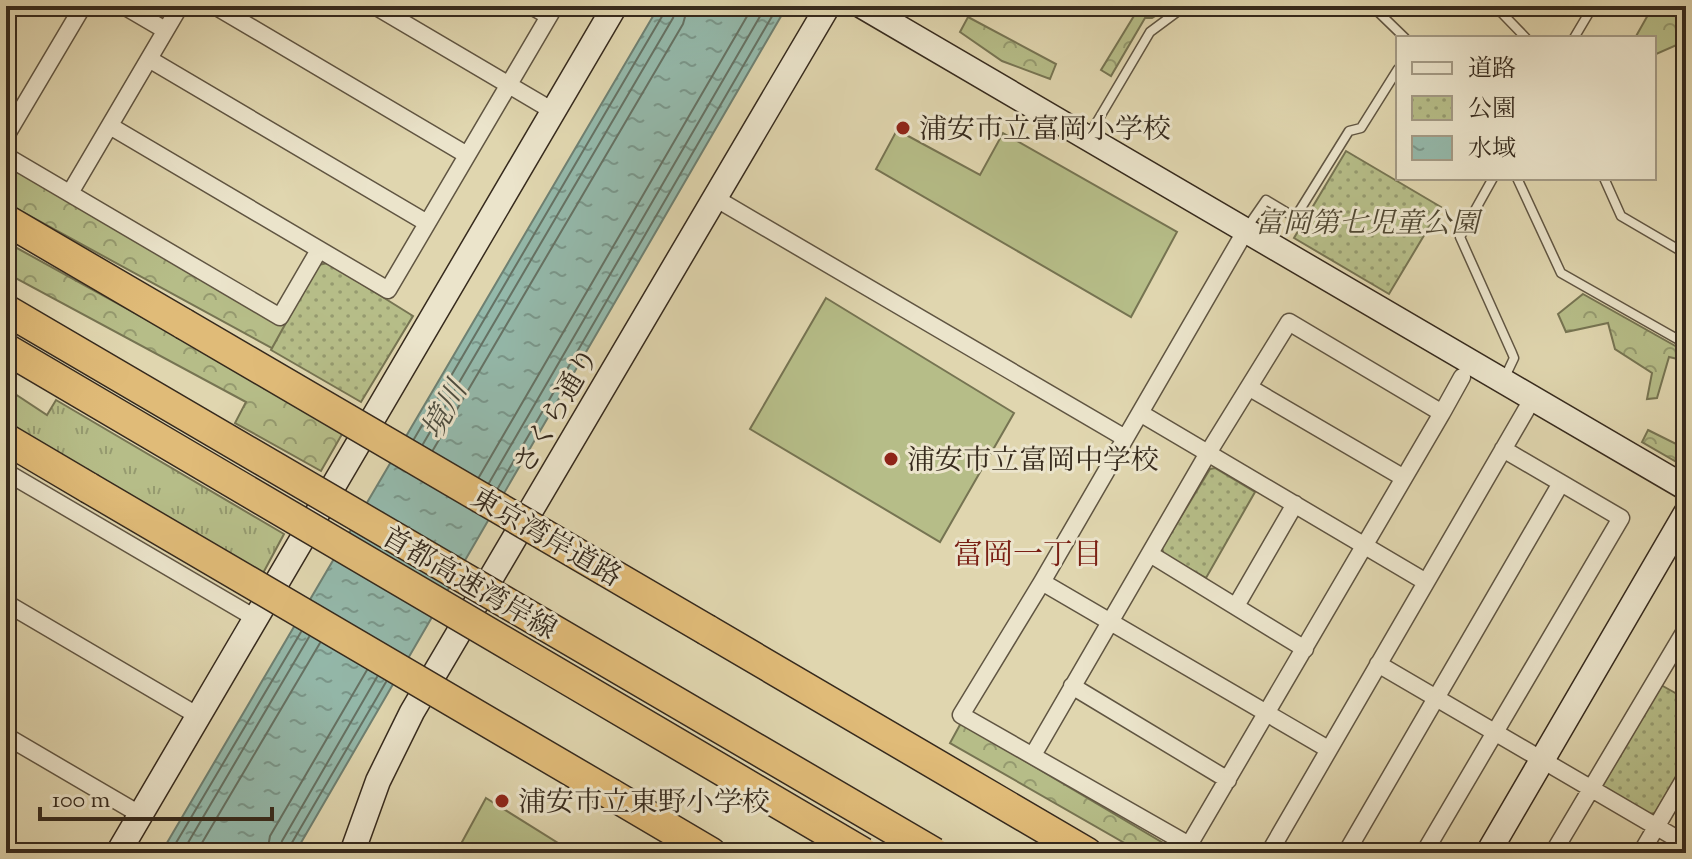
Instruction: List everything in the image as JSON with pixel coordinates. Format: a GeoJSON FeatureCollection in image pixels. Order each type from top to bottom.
{"type":"FeatureCollection","features":[{"type":"Feature","properties":{"kind":"highway","name":"東京湾岸道路"},"geometry":{"type":"LineString","coordinates":[[6,220],[1087,853]]}},
{"type":"Feature","properties":{"kind":"highway","name":"首都高速湾岸線"},"geometry":{"type":"LineString","coordinates":[[6,310],[934,853]]}},
{"type":"Feature","properties":{"kind":"highway","name":"首都高速湾岸線"},"geometry":{"type":"LineString","coordinates":[[6,349],[863,853]]}},
{"type":"Feature","properties":{"kind":"highway"},"geometry":{"type":"LineString","coordinates":[[6,439],[711,853]]}},
{"type":"Feature","properties":{"kind":"street"},"geometry":{"type":"LineString","coordinates":[[6,136],[83,6]]}},
{"type":"Feature","properties":{"kind":"street"},"geometry":{"type":"LineString","coordinates":[[124,6],[165,30]]}},
{"type":"Feature","properties":{"kind":"street"},"geometry":{"type":"LineString","coordinates":[[70,193],[180,6]]}},
{"type":"Feature","properties":{"kind":"street"},"geometry":{"type":"LineString","coordinates":[[215,6],[467,155]]}},
{"type":"Feature","properties":{"kind":"street"},"geometry":{"type":"LineString","coordinates":[[375,6],[553,111]]}},
{"type":"Feature","properties":{"kind":"street"},"geometry":{"type":"LineString","coordinates":[[110,126],[388,290],[552,11],[531,6]]}},
{"type":"Feature","properties":{"kind":"street"},"geometry":{"type":"LineString","coordinates":[[118,853],[615,6]]}},
{"type":"Feature","properties":{"kind":"street","name":"さくら通り"},"geometry":{"type":"LineString","coordinates":[[352,853],[378,781],[412,712],[828,6]]}},
{"type":"Feature","properties":{"kind":"street"},"geometry":{"type":"LineString","coordinates":[[862,6],[1686,488]]}},
{"type":"Feature","properties":{"kind":"street"},"geometry":{"type":"LineString","coordinates":[[149,59],[427,223]]}},
{"type":"Feature","properties":{"kind":"street"},"geometry":{"type":"LineString","coordinates":[[6,156],[280,317],[319,250]]}},
{"type":"Feature","properties":{"kind":"street"},"geometry":{"type":"LineString","coordinates":[[715,198],[1125,438]]}},
{"type":"Feature","properties":{"kind":"street"},"geometry":{"type":"LineString","coordinates":[[1246,230],[1042,582],[961,715],[1189,845],[1462,377]]}},
{"type":"Feature","properties":{"kind":"street"},"geometry":{"type":"LineString","coordinates":[[1033,755],[1208,453],[1289,322],[1442,413]]}},
{"type":"Feature","properties":{"kind":"street"},"geometry":{"type":"LineString","coordinates":[[1250,388],[1404,478]]}},
{"type":"Feature","properties":{"kind":"street"},"geometry":{"type":"LineString","coordinates":[[1269,853],[1533,398]]}},
{"type":"Feature","properties":{"kind":"street"},"geometry":{"type":"LineString","coordinates":[[1140,413],[1426,582]]}},
{"type":"Feature","properties":{"kind":"street"},"geometry":{"type":"LineString","coordinates":[[1424,853],[1621,518],[1503,449]]}},
{"type":"Feature","properties":{"kind":"street"},"geometry":{"type":"LineString","coordinates":[[6,472],[257,619]]}},
{"type":"Feature","properties":{"kind":"street"},"geometry":{"type":"LineString","coordinates":[[1346,853],[1561,483]]}},
{"type":"Feature","properties":{"kind":"street"},"geometry":{"type":"LineString","coordinates":[[1236,606],[1295,504]]}},
{"type":"Feature","properties":{"kind":"street"},"geometry":{"type":"LineString","coordinates":[[1488,853],[1686,513]]}},
{"type":"Feature","properties":{"kind":"street"},"geometry":{"type":"LineString","coordinates":[[1150,554],[1305,649]]}},
{"type":"Feature","properties":{"kind":"street"},"geometry":{"type":"LineString","coordinates":[[1042,582],[1328,749]]}},
{"type":"Feature","properties":{"kind":"street"},"geometry":{"type":"LineString","coordinates":[[6,603],[200,717]]}},
{"type":"Feature","properties":{"kind":"street"},"geometry":{"type":"LineString","coordinates":[[1553,853],[1686,629]]}},
{"type":"Feature","properties":{"kind":"street"},"geometry":{"type":"LineString","coordinates":[[1378,664],[1686,844]]}},
{"type":"Feature","properties":{"kind":"street"},"geometry":{"type":"LineString","coordinates":[[1072,686],[1228,780]]}},
{"type":"Feature","properties":{"kind":"street"},"geometry":{"type":"LineString","coordinates":[[6,736],[141,815]]}},
{"type":"Feature","properties":{"kind":"street"},"geometry":{"type":"LineString","coordinates":[[1641,853],[1686,776]]}},
{"type":"Feature","properties":{"kind":"lane"},"geometry":{"type":"LineString","coordinates":[[1087,138],[1150,32],[1185,6]]}},
{"type":"Feature","properties":{"kind":"lane"},"geometry":{"type":"LineString","coordinates":[[1372,6],[1403,36]]}},
{"type":"Feature","properties":{"kind":"lane"},"geometry":{"type":"LineString","coordinates":[[1495,6],[1524,36]]}},
{"type":"Feature","properties":{"kind":"lane"},"geometry":{"type":"LineString","coordinates":[[1575,36],[1593,6]]}},
{"type":"Feature","properties":{"kind":"lane"},"geometry":{"type":"LineString","coordinates":[[1246,230],[1266,200],[1291,215],[1298,213],[1349,131],[1361,128],[1396,72]]}},
{"type":"Feature","properties":{"kind":"lane"},"geometry":{"type":"LineString","coordinates":[[1492,180],[1460,237],[1514,358],[1503,381]]}},
{"type":"Feature","properties":{"kind":"lane"},"geometry":{"type":"LineString","coordinates":[[1518,180],[1561,273],[1686,344]]}},
{"type":"Feature","properties":{"kind":"lane"},"geometry":{"type":"LineString","coordinates":[[1605,180],[1621,216],[1686,254]]}},
{"type":"Feature","properties":{"kind":"green space"},"geometry":{"type":"Polygon","coordinates":[[[1140,6],[1171,6],[1152,18],[1145,18],[1111,76],[1101,70],[1140,6]]]}},
{"type":"Feature","properties":{"kind":"green space"},"geometry":{"type":"Polygon","coordinates":[[[1653,6],[1672,6],[1686,20],[1686,43],[1656,54],[1656,36],[1636,36],[1653,6]]]}},
{"type":"Feature","properties":{"kind":"green space"},"geometry":{"type":"Polygon","coordinates":[[[968,17],[1056,64],[1050,79],[1002,61],[960,32],[968,17]]]}},
{"type":"Feature","properties":{"kind":"green space"},"geometry":{"type":"Polygon","coordinates":[[[897,130],[980,175],[1003,133],[1177,232],[1131,317],[876,169],[897,130]]]}},
{"type":"Feature","properties":{"kind":"green space","name":"富岡第七児童公園"},"geometry":{"type":"Polygon","coordinates":[[[1346,151],[1441,207],[1389,294],[1294,238],[1346,151]]]}},
{"type":"Feature","properties":{"kind":"green space"},"geometry":{"type":"Polygon","coordinates":[[[6,157],[331,342],[358,395],[6,203],[6,157]]]}},
{"type":"Feature","properties":{"kind":"green space"},"geometry":{"type":"Polygon","coordinates":[[[6,242],[345,429],[321,471],[235,423],[246,402],[6,273],[6,242]]]}},
{"type":"Feature","properties":{"kind":"green space"},"geometry":{"type":"Polygon","coordinates":[[[328,263],[413,316],[361,402],[271,350],[318,265],[328,263]]]}},
{"type":"Feature","properties":{"kind":"green space"},"geometry":{"type":"Polygon","coordinates":[[[1583,294],[1686,352],[1686,361],[1669,357],[1657,398],[1647,399],[1652,373],[1615,349],[1608,323],[1566,332],[1558,314],[1583,294]]]}},
{"type":"Feature","properties":{"kind":"green space"},"geometry":{"type":"Polygon","coordinates":[[[826,298],[1014,413],[940,542],[750,429],[826,298]]]}},
{"type":"Feature","properties":{"kind":"green space"},"geometry":{"type":"Polygon","coordinates":[[[6,388],[47,415],[56,400],[284,534],[262,575],[6,428],[6,388]]]}},
{"type":"Feature","properties":{"kind":"green space"},"geometry":{"type":"Polygon","coordinates":[[[1648,430],[1678,445],[1686,442],[1686,464],[1680,464],[1642,442],[1648,430]]]}},
{"type":"Feature","properties":{"kind":"green space"},"geometry":{"type":"Polygon","coordinates":[[[1215,468],[1255,492],[1206,578],[1164,555],[1162,548],[1210,469],[1215,468]]]}},
{"type":"Feature","properties":{"kind":"green space"},"geometry":{"type":"Polygon","coordinates":[[[1661,685],[1686,699],[1686,761],[1655,813],[1649,814],[1604,789],[1603,782],[1661,685]]]}},
{"type":"Feature","properties":{"kind":"green space"},"geometry":{"type":"Polygon","coordinates":[[[961,723],[1180,853],[1142,853],[950,743],[961,723]]]}},
{"type":"Feature","properties":{"kind":"green space"},"geometry":{"type":"Polygon","coordinates":[[[486,798],[574,853],[456,853],[486,798]]]}},
{"type":"Feature","properties":{"kind":"water","name":"境川"},"geometry":{"type":"Polygon","coordinates":[[[659,6],[787,6],[295,853],[161,853],[659,6]]]}},
{"type":"Feature","properties":{"kind":"place","name":"浦安市立富岡小学校"},"geometry":{"type":"Point","coordinates":[903,128]}},
{"type":"Feature","properties":{"kind":"place","name":"浦安市立富岡中学校"},"geometry":{"type":"Point","coordinates":[891,459]}},
{"type":"Feature","properties":{"kind":"place","name":"浦安市立東野小学校"},"geometry":{"type":"Point","coordinates":[502,801]}},
{"type":"Feature","properties":{"kind":"district","name":"富岡一丁目"},"geometry":{"type":"Point","coordinates":[1028,554]}}]}
